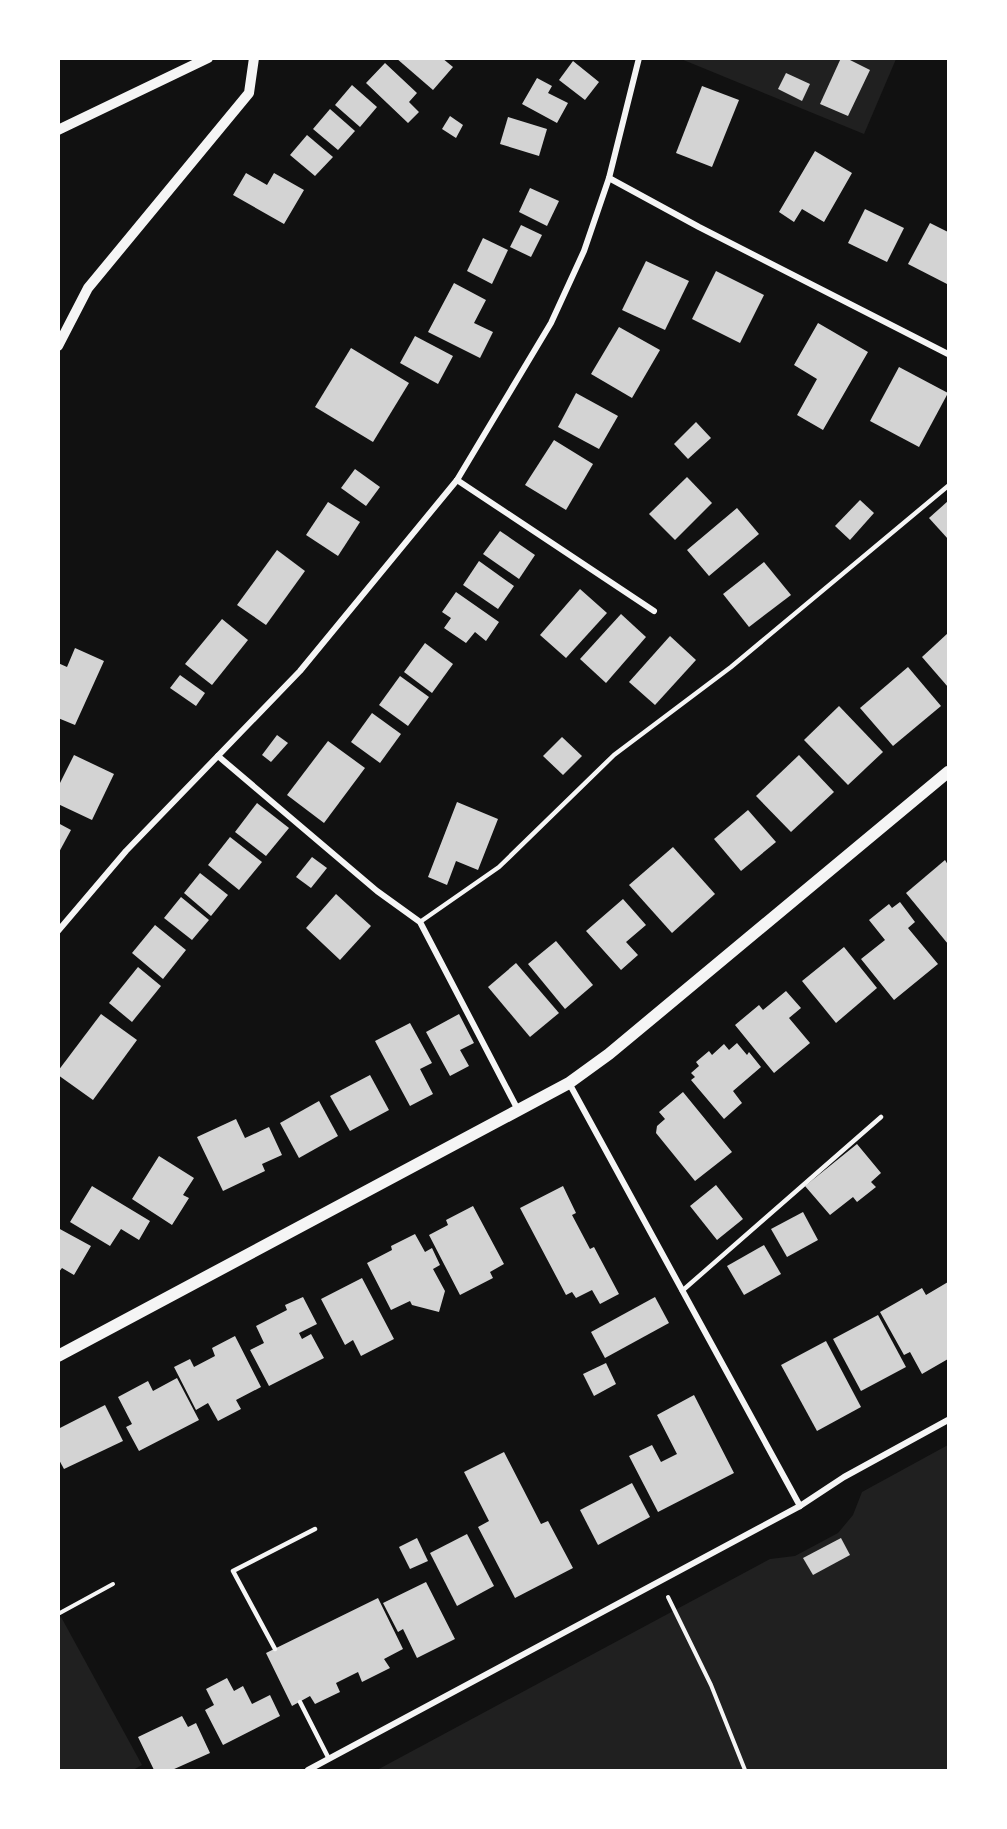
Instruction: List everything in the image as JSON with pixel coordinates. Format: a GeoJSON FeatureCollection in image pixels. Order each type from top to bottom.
{"type":"FeatureCollection","features":[{"type":"Feature","properties":{"kind":"main road"},"geometry":{"type":"LineString","coordinates":[[58,1356],[569,1083],[609,1054],[948,772]]}},
{"type":"Feature","properties":{"kind":"street"},"geometry":{"type":"LineString","coordinates":[[58,130],[208,58]]}},
{"type":"Feature","properties":{"kind":"street"},"geometry":{"type":"LineString","coordinates":[[58,346],[88,288],[249,93],[254,58]]}},
{"type":"Feature","properties":{"kind":"street"},"geometry":{"type":"LineString","coordinates":[[58,931],[126,851],[300,671],[457,480],[551,323],[584,251],[609,178],[639,58]]}},
{"type":"Feature","properties":{"kind":"street"},"geometry":{"type":"LineString","coordinates":[[609,178],[699,227],[948,354]]}},
{"type":"Feature","properties":{"kind":"street"},"geometry":{"type":"LineString","coordinates":[[457,480],[654,611]]}},
{"type":"Feature","properties":{"kind":"street"},"geometry":{"type":"LineString","coordinates":[[218,756],[377,891],[420,922],[518,1110]]}},
{"type":"Feature","properties":{"kind":"street"},"geometry":{"type":"LineString","coordinates":[[569,1083],[800,1506]]}},
{"type":"Feature","properties":{"kind":"street"},"geometry":{"type":"LineString","coordinates":[[308,1770],[800,1506],[844,1477],[948,1420]]}},
{"type":"Feature","properties":{"kind":"lane"},"geometry":{"type":"LineString","coordinates":[[420,922],[499,867],[614,755],[731,667],[948,486]]}},
{"type":"Feature","properties":{"kind":"lane"},"geometry":{"type":"LineString","coordinates":[[682,1291],[880,1117]]}},
{"type":"Feature","properties":{"kind":"lane"},"geometry":{"type":"LineString","coordinates":[[275,1649],[233,1571],[315,1529]]}},
{"type":"Feature","properties":{"kind":"lane"},"geometry":{"type":"LineString","coordinates":[[300,1702],[329,1759]]}},
{"type":"Feature","properties":{"kind":"path"},"geometry":{"type":"LineString","coordinates":[[660,1580],[711,1685],[745,1770]]}},
{"type":"Feature","properties":{"kind":"path"},"geometry":{"type":"LineString","coordinates":[[58,1614],[113,1584]]}},
{"type":"Feature","properties":{"kind":"shaded area"},"geometry":{"type":"Polygon","coordinates":[[[681,59],[896,59],[864,134],[681,59]]]}},
{"type":"Feature","properties":{"kind":"shaded area"},"geometry":{"type":"Polygon","coordinates":[[[948,1445],[948,1770],[377,1770],[770,1559],[795,1556],[838,1533],[853,1515],[862,1492],[948,1445]]]}},
{"type":"Feature","properties":{"kind":"shaded area"},"geometry":{"type":"Polygon","coordinates":[[[61,1617],[142,1765],[133,1770],[59,1770],[58,1619],[61,1617]]]}},
{"type":"Feature","properties":{"kind":"building"},"geometry":{"type":"Polygon","coordinates":[[[396,58],[442,58],[453,67],[433,90],[396,58]]]}},
{"type":"Feature","properties":{"kind":"building"},"geometry":{"type":"Polygon","coordinates":[[[841,58],[846,58],[870,70],[848,116],[820,104],[841,58]]]}},
{"type":"Feature","properties":{"kind":"building"},"geometry":{"type":"Polygon","coordinates":[[[573,61],[599,82],[585,100],[559,80],[573,61]]]}},
{"type":"Feature","properties":{"kind":"building"},"geometry":{"type":"Polygon","coordinates":[[[385,63],[417,93],[409,102],[419,112],[408,123],[366,83],[385,63]]]}},
{"type":"Feature","properties":{"kind":"building"},"geometry":{"type":"Polygon","coordinates":[[[786,73],[810,84],[802,101],[778,89],[786,73]]]}},
{"type":"Feature","properties":{"kind":"building"},"geometry":{"type":"Polygon","coordinates":[[[537,78],[552,86],[548,93],[568,103],[557,123],[522,104],[537,78]]]}},
{"type":"Feature","properties":{"kind":"building"},"geometry":{"type":"Polygon","coordinates":[[[352,85],[377,107],[360,127],[335,105],[352,85]]]}},
{"type":"Feature","properties":{"kind":"building"},"geometry":{"type":"Polygon","coordinates":[[[702,86],[739,100],[712,167],[676,153],[702,86]]]}},
{"type":"Feature","properties":{"kind":"building"},"geometry":{"type":"Polygon","coordinates":[[[330,109],[355,131],[338,150],[313,129],[330,109]]]}},
{"type":"Feature","properties":{"kind":"building"},"geometry":{"type":"Polygon","coordinates":[[[450,116],[463,125],[456,138],[442,129],[450,116]]]}},
{"type":"Feature","properties":{"kind":"building"},"geometry":{"type":"Polygon","coordinates":[[[508,117],[547,129],[539,156],[500,144],[508,117]]]}},
{"type":"Feature","properties":{"kind":"building"},"geometry":{"type":"Polygon","coordinates":[[[307,135],[333,157],[315,176],[290,155],[307,135]]]}},
{"type":"Feature","properties":{"kind":"building"},"geometry":{"type":"Polygon","coordinates":[[[815,151],[852,173],[824,222],[802,209],[794,222],[779,212],[815,151]]]}},
{"type":"Feature","properties":{"kind":"building"},"geometry":{"type":"Polygon","coordinates":[[[246,173],[267,185],[274,173],[304,190],[284,224],[233,195],[246,173]]]}},
{"type":"Feature","properties":{"kind":"building"},"geometry":{"type":"Polygon","coordinates":[[[530,188],[559,201],[547,226],[519,212],[530,188]]]}},
{"type":"Feature","properties":{"kind":"building"},"geometry":{"type":"Polygon","coordinates":[[[865,209],[904,228],[887,262],[848,243],[865,209]]]}},
{"type":"Feature","properties":{"kind":"building"},"geometry":{"type":"Polygon","coordinates":[[[930,223],[948,232],[947,284],[908,264],[930,223]]]}},
{"type":"Feature","properties":{"kind":"building"},"geometry":{"type":"Polygon","coordinates":[[[521,225],[542,235],[531,257],[510,247],[521,225]]]}},
{"type":"Feature","properties":{"kind":"building"},"geometry":{"type":"Polygon","coordinates":[[[483,238],[508,250],[492,284],[467,271],[483,238]]]}},
{"type":"Feature","properties":{"kind":"building"},"geometry":{"type":"Polygon","coordinates":[[[646,261],[689,281],[665,330],[622,310],[646,261]]]}},
{"type":"Feature","properties":{"kind":"building"},"geometry":{"type":"Polygon","coordinates":[[[716,271],[764,295],[740,343],[692,319],[716,271]]]}},
{"type":"Feature","properties":{"kind":"building"},"geometry":{"type":"Polygon","coordinates":[[[454,283],[486,300],[474,323],[493,332],[480,358],[428,332],[454,283]]]}},
{"type":"Feature","properties":{"kind":"building"},"geometry":{"type":"Polygon","coordinates":[[[818,323],[868,352],[823,430],[797,415],[817,379],[794,365],[818,323]]]}},
{"type":"Feature","properties":{"kind":"building"},"geometry":{"type":"Polygon","coordinates":[[[619,327],[660,350],[632,398],[591,374],[619,327]]]}},
{"type":"Feature","properties":{"kind":"building"},"geometry":{"type":"Polygon","coordinates":[[[415,336],[453,356],[438,384],[400,363],[415,336]]]}},
{"type":"Feature","properties":{"kind":"building"},"geometry":{"type":"Polygon","coordinates":[[[351,348],[409,383],[373,442],[315,407],[351,348]]]}},
{"type":"Feature","properties":{"kind":"building"},"geometry":{"type":"Polygon","coordinates":[[[899,367],[948,393],[919,447],[870,421],[899,367]]]}},
{"type":"Feature","properties":{"kind":"building"},"geometry":{"type":"Polygon","coordinates":[[[576,393],[618,416],[599,449],[558,427],[576,393]]]}},
{"type":"Feature","properties":{"kind":"building"},"geometry":{"type":"Polygon","coordinates":[[[696,422],[711,438],[688,459],[674,444],[696,422]]]}},
{"type":"Feature","properties":{"kind":"building"},"geometry":{"type":"Polygon","coordinates":[[[554,440],[593,464],[566,510],[525,485],[554,440]]]}},
{"type":"Feature","properties":{"kind":"building"},"geometry":{"type":"Polygon","coordinates":[[[355,469],[380,487],[366,506],[341,488],[355,469]]]}},
{"type":"Feature","properties":{"kind":"building"},"geometry":{"type":"Polygon","coordinates":[[[687,477],[712,503],[675,540],[649,514],[687,477]]]}},
{"type":"Feature","properties":{"kind":"building"},"geometry":{"type":"Polygon","coordinates":[[[860,500],[874,513],[850,540],[835,526],[860,500]]]}},
{"type":"Feature","properties":{"kind":"building"},"geometry":{"type":"Polygon","coordinates":[[[948,501],[948,539],[929,518],[948,501]]]}},
{"type":"Feature","properties":{"kind":"building"},"geometry":{"type":"Polygon","coordinates":[[[328,502],[360,522],[338,556],[306,535],[328,502]]]}},
{"type":"Feature","properties":{"kind":"building"},"geometry":{"type":"Polygon","coordinates":[[[737,508],[759,534],[709,576],[687,550],[737,508]]]}},
{"type":"Feature","properties":{"kind":"building"},"geometry":{"type":"Polygon","coordinates":[[[500,531],[535,555],[519,579],[483,554],[500,531]]]}},
{"type":"Feature","properties":{"kind":"building"},"geometry":{"type":"Polygon","coordinates":[[[277,550],[305,571],[266,625],[237,605],[277,550]]]}},
{"type":"Feature","properties":{"kind":"building"},"geometry":{"type":"Polygon","coordinates":[[[479,561],[514,586],[498,609],[463,585],[479,561]]]}},
{"type":"Feature","properties":{"kind":"building"},"geometry":{"type":"Polygon","coordinates":[[[764,562],[791,595],[749,627],[723,594],[764,562]]]}},
{"type":"Feature","properties":{"kind":"building"},"geometry":{"type":"Polygon","coordinates":[[[580,589],[607,613],[566,658],[540,635],[580,589]]]}},
{"type":"Feature","properties":{"kind":"building"},"geometry":{"type":"Polygon","coordinates":[[[456,592],[499,622],[486,641],[475,632],[466,643],[444,628],[451,618],[442,612],[456,592]]]}},
{"type":"Feature","properties":{"kind":"building"},"geometry":{"type":"Polygon","coordinates":[[[621,614],[646,637],[606,683],[580,659],[621,614]]]}},
{"type":"Feature","properties":{"kind":"building"},"geometry":{"type":"Polygon","coordinates":[[[222,619],[248,640],[212,685],[185,664],[222,619]]]}},
{"type":"Feature","properties":{"kind":"building"},"geometry":{"type":"Polygon","coordinates":[[[948,633],[948,687],[922,657],[948,633]]]}},
{"type":"Feature","properties":{"kind":"building"},"geometry":{"type":"Polygon","coordinates":[[[670,636],[696,660],[655,705],[629,682],[670,636]]]}},
{"type":"Feature","properties":{"kind":"building"},"geometry":{"type":"Polygon","coordinates":[[[425,643],[453,664],[432,693],[404,672],[425,643]]]}},
{"type":"Feature","properties":{"kind":"building"},"geometry":{"type":"Polygon","coordinates":[[[75,648],[104,661],[75,725],[58,718],[58,663],[67,667],[75,648]]]}},
{"type":"Feature","properties":{"kind":"building"},"geometry":{"type":"Polygon","coordinates":[[[908,667],[941,706],[893,746],[860,708],[908,667]]]}},
{"type":"Feature","properties":{"kind":"building"},"geometry":{"type":"Polygon","coordinates":[[[180,675],[205,693],[196,706],[170,688],[180,675]]]}},
{"type":"Feature","properties":{"kind":"building"},"geometry":{"type":"Polygon","coordinates":[[[400,676],[429,697],[408,726],[379,705],[400,676]]]}},
{"type":"Feature","properties":{"kind":"building"},"geometry":{"type":"Polygon","coordinates":[[[839,706],[883,752],[848,785],[804,740],[839,706]]]}},
{"type":"Feature","properties":{"kind":"building"},"geometry":{"type":"Polygon","coordinates":[[[372,713],[401,734],[380,763],[351,742],[372,713]]]}},
{"type":"Feature","properties":{"kind":"building"},"geometry":{"type":"Polygon","coordinates":[[[277,735],[288,743],[271,762],[262,755],[277,735]]]}},
{"type":"Feature","properties":{"kind":"building"},"geometry":{"type":"Polygon","coordinates":[[[562,737],[582,756],[563,775],[543,756],[562,737]]]}},
{"type":"Feature","properties":{"kind":"building"},"geometry":{"type":"Polygon","coordinates":[[[328,741],[365,768],[324,823],[287,795],[328,741]]]}},
{"type":"Feature","properties":{"kind":"building"},"geometry":{"type":"Polygon","coordinates":[[[74,755],[114,774],[92,820],[58,804],[58,787],[74,755]]]}},
{"type":"Feature","properties":{"kind":"building"},"geometry":{"type":"Polygon","coordinates":[[[799,755],[834,792],[791,832],[756,796],[799,755]]]}},
{"type":"Feature","properties":{"kind":"building"},"geometry":{"type":"Polygon","coordinates":[[[457,802],[498,819],[478,870],[456,861],[447,885],[428,877],[457,802]]]}},
{"type":"Feature","properties":{"kind":"building"},"geometry":{"type":"Polygon","coordinates":[[[257,803],[289,828],[266,856],[235,832],[257,803]]]}},
{"type":"Feature","properties":{"kind":"building"},"geometry":{"type":"Polygon","coordinates":[[[748,810],[776,842],[741,871],[714,839],[748,810]]]}},
{"type":"Feature","properties":{"kind":"building"},"geometry":{"type":"Polygon","coordinates":[[[58,823],[71,830],[58,854],[58,823]]]}},
{"type":"Feature","properties":{"kind":"building"},"geometry":{"type":"Polygon","coordinates":[[[230,837],[262,862],[239,890],[208,865],[230,837]]]}},
{"type":"Feature","properties":{"kind":"building"},"geometry":{"type":"Polygon","coordinates":[[[673,847],[715,894],[672,933],[629,885],[673,847]]]}},
{"type":"Feature","properties":{"kind":"building"},"geometry":{"type":"Polygon","coordinates":[[[312,857],[327,868],[311,888],[296,877],[312,857]]]}},
{"type":"Feature","properties":{"kind":"building"},"geometry":{"type":"Polygon","coordinates":[[[945,860],[948,865],[948,944],[906,893],[945,860]]]}},
{"type":"Feature","properties":{"kind":"building"},"geometry":{"type":"Polygon","coordinates":[[[200,873],[228,895],[211,916],[184,893],[200,873]]]}},
{"type":"Feature","properties":{"kind":"building"},"geometry":{"type":"Polygon","coordinates":[[[336,894],[371,926],[340,960],[306,928],[336,894]]]}},
{"type":"Feature","properties":{"kind":"building"},"geometry":{"type":"Polygon","coordinates":[[[181,897],[209,920],[192,940],[164,918],[181,897]]]}},
{"type":"Feature","properties":{"kind":"building"},"geometry":{"type":"Polygon","coordinates":[[[623,899],[646,925],[626,942],[638,955],[621,970],[586,931],[623,899]]]}},
{"type":"Feature","properties":{"kind":"building"},"geometry":{"type":"Polygon","coordinates":[[[900,902],[915,922],[908,928],[938,964],[894,1000],[861,959],[885,940],[869,920],[889,904],[892,908],[900,902]]]}},
{"type":"Feature","properties":{"kind":"building"},"geometry":{"type":"Polygon","coordinates":[[[155,925],[186,950],[163,979],[132,953],[155,925]]]}},
{"type":"Feature","properties":{"kind":"building"},"geometry":{"type":"Polygon","coordinates":[[[556,941],[593,985],[565,1009],[528,964],[556,941]]]}},
{"type":"Feature","properties":{"kind":"building"},"geometry":{"type":"Polygon","coordinates":[[[844,947],[877,988],[836,1023],[802,981],[844,947]]]}},
{"type":"Feature","properties":{"kind":"building"},"geometry":{"type":"Polygon","coordinates":[[[516,963],[559,1013],[530,1037],[488,987],[516,963]]]}},
{"type":"Feature","properties":{"kind":"building"},"geometry":{"type":"Polygon","coordinates":[[[138,967],[161,986],[132,1022],[109,1003],[138,967]]]}},
{"type":"Feature","properties":{"kind":"building"},"geometry":{"type":"Polygon","coordinates":[[[786,991],[801,1008],[789,1018],[810,1043],[774,1073],[735,1025],[759,1005],[763,1010],[786,991]]]}},
{"type":"Feature","properties":{"kind":"building"},"geometry":{"type":"Polygon","coordinates":[[[101,1014],[137,1040],[93,1100],[58,1075],[58,1071],[101,1014]]]}},
{"type":"Feature","properties":{"kind":"building"},"geometry":{"type":"Polygon","coordinates":[[[459,1014],[474,1043],[460,1050],[469,1066],[450,1076],[426,1032],[459,1014]]]}},
{"type":"Feature","properties":{"kind":"building"},"geometry":{"type":"Polygon","coordinates":[[[410,1023],[432,1063],[420,1069],[433,1094],[410,1106],[375,1041],[410,1023]]]}},
{"type":"Feature","properties":{"kind":"building"},"geometry":{"type":"Polygon","coordinates":[[[737,1043],[747,1055],[749,1052],[761,1067],[733,1091],[742,1103],[724,1119],[691,1080],[695,1077],[691,1073],[699,1066],[696,1062],[709,1051],[712,1055],[724,1044],[729,1050],[737,1043]]]}},
{"type":"Feature","properties":{"kind":"building"},"geometry":{"type":"Polygon","coordinates":[[[370,1075],[389,1110],[350,1131],[330,1096],[370,1075]]]}},
{"type":"Feature","properties":{"kind":"building"},"geometry":{"type":"Polygon","coordinates":[[[683,1092],[732,1152],[695,1181],[656,1133],[657,1126],[665,1119],[659,1112],[683,1092]]]}},
{"type":"Feature","properties":{"kind":"building"},"geometry":{"type":"Polygon","coordinates":[[[319,1101],[338,1136],[299,1158],[280,1123],[319,1101]]]}},
{"type":"Feature","properties":{"kind":"building"},"geometry":{"type":"Polygon","coordinates":[[[236,1119],[245,1138],[269,1127],[282,1155],[262,1164],[265,1171],[223,1191],[197,1137],[236,1119]]]}},
{"type":"Feature","properties":{"kind":"building"},"geometry":{"type":"Polygon","coordinates":[[[857,1144],[881,1173],[871,1182],[876,1187],[857,1202],[853,1197],[830,1215],[805,1186],[857,1144]]]}},
{"type":"Feature","properties":{"kind":"building"},"geometry":{"type":"Polygon","coordinates":[[[159,1156],[194,1178],[183,1195],[189,1198],[172,1225],[132,1199],[159,1156]]]}},
{"type":"Feature","properties":{"kind":"building"},"geometry":{"type":"Polygon","coordinates":[[[716,1185],[743,1219],[717,1240],[690,1206],[716,1185]]]}},
{"type":"Feature","properties":{"kind":"building"},"geometry":{"type":"Polygon","coordinates":[[[92,1186],[150,1221],[139,1240],[121,1229],[110,1246],[70,1222],[92,1186]]]}},
{"type":"Feature","properties":{"kind":"building"},"geometry":{"type":"Polygon","coordinates":[[[563,1186],[576,1213],[572,1215],[590,1249],[594,1247],[619,1294],[600,1304],[592,1290],[576,1298],[572,1292],[566,1295],[520,1208],[563,1186]]]}},
{"type":"Feature","properties":{"kind":"building"},"geometry":{"type":"Polygon","coordinates":[[[473,1206],[504,1264],[490,1272],[493,1278],[460,1295],[429,1235],[448,1225],[446,1220],[473,1206]]]}},
{"type":"Feature","properties":{"kind":"building"},"geometry":{"type":"Polygon","coordinates":[[[803,1212],[818,1240],[787,1257],[771,1229],[803,1212]]]}},
{"type":"Feature","properties":{"kind":"building"},"geometry":{"type":"Polygon","coordinates":[[[58,1228],[91,1246],[74,1275],[62,1268],[58,1273],[58,1228]]]}},
{"type":"Feature","properties":{"kind":"building"},"geometry":{"type":"Polygon","coordinates":[[[415,1234],[425,1252],[432,1248],[440,1265],[433,1269],[445,1291],[439,1312],[412,1305],[410,1301],[391,1310],[367,1263],[392,1250],[391,1246],[415,1234]]]}},
{"type":"Feature","properties":{"kind":"building"},"geometry":{"type":"Polygon","coordinates":[[[764,1245],[781,1274],[744,1295],[727,1266],[764,1245]]]}},
{"type":"Feature","properties":{"kind":"building"},"geometry":{"type":"Polygon","coordinates":[[[362,1278],[394,1339],[361,1356],[353,1340],[345,1345],[321,1299],[362,1278]]]}},
{"type":"Feature","properties":{"kind":"building"},"geometry":{"type":"Polygon","coordinates":[[[948,1282],[948,1359],[922,1374],[910,1352],[904,1355],[880,1312],[922,1288],[926,1295],[948,1282]]]}},
{"type":"Feature","properties":{"kind":"building"},"geometry":{"type":"Polygon","coordinates":[[[303,1297],[317,1324],[299,1333],[302,1339],[311,1334],[324,1358],[269,1386],[250,1350],[264,1343],[256,1326],[287,1310],[285,1305],[303,1297]]]}},
{"type":"Feature","properties":{"kind":"building"},"geometry":{"type":"Polygon","coordinates":[[[655,1297],[669,1323],[605,1358],[591,1332],[655,1297]]]}},
{"type":"Feature","properties":{"kind":"building"},"geometry":{"type":"Polygon","coordinates":[[[878,1315],[906,1367],[861,1391],[833,1339],[878,1315]]]}},
{"type":"Feature","properties":{"kind":"building"},"geometry":{"type":"Polygon","coordinates":[[[235,1336],[261,1387],[236,1400],[241,1409],[218,1421],[208,1403],[196,1410],[174,1367],[190,1359],[194,1367],[215,1356],[212,1348],[235,1336]]]}},
{"type":"Feature","properties":{"kind":"building"},"geometry":{"type":"Polygon","coordinates":[[[826,1341],[861,1407],[817,1431],[781,1365],[826,1341]]]}},
{"type":"Feature","properties":{"kind":"building"},"geometry":{"type":"Polygon","coordinates":[[[606,1363],[616,1384],[594,1396],[583,1374],[606,1363]]]}},
{"type":"Feature","properties":{"kind":"building"},"geometry":{"type":"Polygon","coordinates":[[[177,1378],[199,1420],[139,1451],[126,1427],[132,1424],[118,1397],[148,1381],[153,1391],[177,1378]]]}},
{"type":"Feature","properties":{"kind":"building"},"geometry":{"type":"Polygon","coordinates":[[[694,1395],[734,1473],[658,1512],[629,1456],[652,1445],[661,1462],[677,1454],[657,1415],[694,1395]]]}},
{"type":"Feature","properties":{"kind":"building"},"geometry":{"type":"Polygon","coordinates":[[[105,1405],[123,1441],[64,1469],[58,1458],[58,1429],[105,1405]]]}},
{"type":"Feature","properties":{"kind":"building"},"geometry":{"type":"Polygon","coordinates":[[[504,1452],[541,1524],[548,1521],[573,1568],[515,1598],[478,1527],[489,1521],[464,1472],[504,1452]]]}},
{"type":"Feature","properties":{"kind":"building"},"geometry":{"type":"Polygon","coordinates":[[[632,1483],[650,1517],[598,1545],[580,1510],[632,1483]]]}},
{"type":"Feature","properties":{"kind":"building"},"geometry":{"type":"Polygon","coordinates":[[[467,1534],[494,1586],[457,1606],[430,1553],[467,1534]]]}},
{"type":"Feature","properties":{"kind":"building"},"geometry":{"type":"Polygon","coordinates":[[[417,1538],[428,1561],[410,1569],[399,1547],[417,1538]]]}},
{"type":"Feature","properties":{"kind":"building"},"geometry":{"type":"Polygon","coordinates":[[[841,1538],[850,1555],[813,1575],[803,1558],[841,1538]]]}},
{"type":"Feature","properties":{"kind":"building"},"geometry":{"type":"Polygon","coordinates":[[[426,1582],[455,1639],[417,1658],[403,1629],[398,1632],[383,1603],[426,1582]]]}},
{"type":"Feature","properties":{"kind":"building"},"geometry":{"type":"Polygon","coordinates":[[[378,1598],[403,1649],[384,1659],[390,1668],[362,1682],[358,1672],[336,1683],[340,1692],[315,1704],[310,1696],[292,1706],[266,1653],[378,1598]]]}},
{"type":"Feature","properties":{"kind":"building"},"geometry":{"type":"Polygon","coordinates":[[[227,1678],[234,1691],[243,1686],[252,1704],[270,1695],[280,1716],[223,1745],[205,1710],[214,1705],[206,1689],[227,1678]]]}},
{"type":"Feature","properties":{"kind":"building"},"geometry":{"type":"Polygon","coordinates":[[[182,1716],[188,1727],[196,1723],[210,1753],[172,1770],[154,1770],[138,1737],[182,1716]]]}}]}
